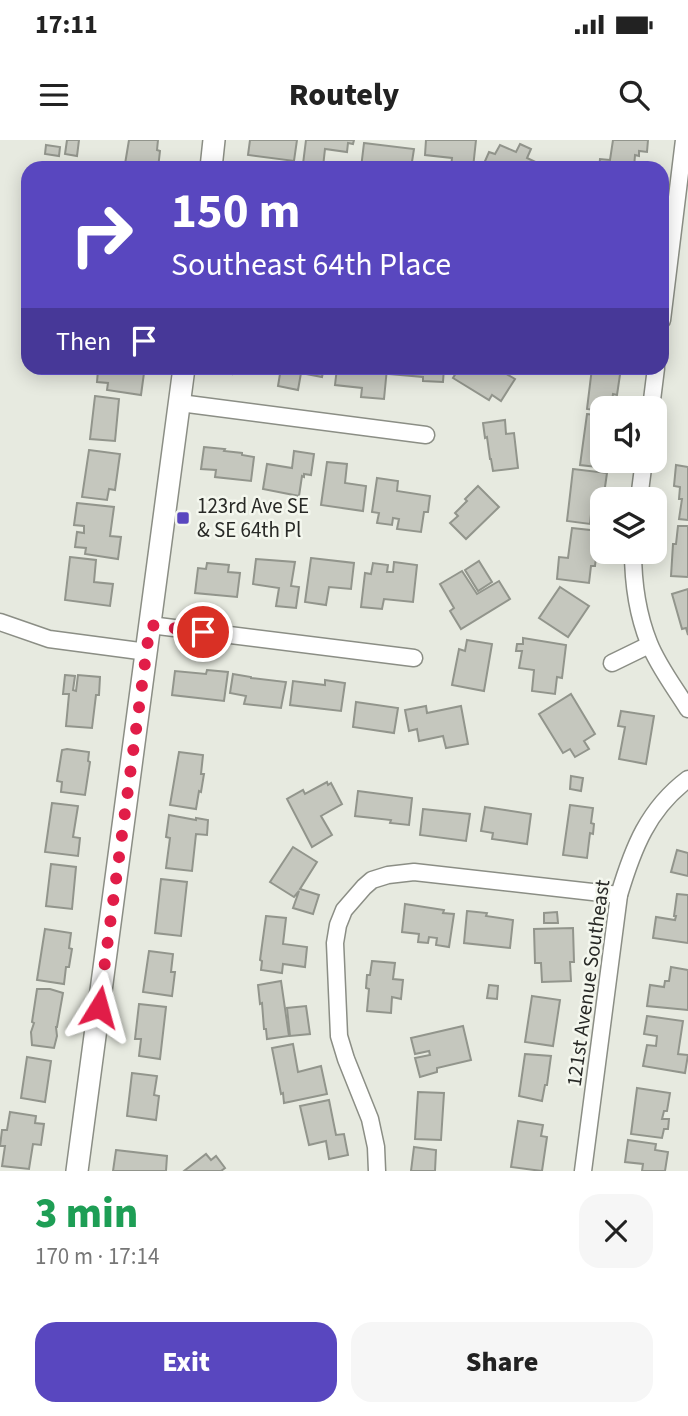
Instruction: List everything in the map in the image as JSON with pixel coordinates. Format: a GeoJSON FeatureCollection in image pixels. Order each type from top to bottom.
{"type":"FeatureCollection","features":[{"type":"Feature","properties":{"kind":"street"},"geometry":{"type":"LineString","coordinates":[[212,161],[214,140]]}},
{"type":"Feature","properties":{"kind":"street"},"geometry":{"type":"LineString","coordinates":[[669,266],[685,142]]}},
{"type":"Feature","properties":{"kind":"street"},"geometry":{"type":"LineString","coordinates":[[77,1171],[183,375]]}},
{"type":"Feature","properties":{"kind":"street"},"geometry":{"type":"LineString","coordinates":[[652,396],[655,375]]}},
{"type":"Feature","properties":{"kind":"street"},"geometry":{"type":"LineString","coordinates":[[180,403],[426,435]]}},
{"type":"Feature","properties":{"kind":"street"},"geometry":{"type":"LineString","coordinates":[[633,564],[638,610],[649,645],[688,709]]}},
{"type":"Feature","properties":{"kind":"street"},"geometry":{"type":"LineString","coordinates":[[0,622],[49,639],[147,652]]}},
{"type":"Feature","properties":{"kind":"street"},"geometry":{"type":"LineString","coordinates":[[150,625],[414,658]]}},
{"type":"Feature","properties":{"kind":"street"},"geometry":{"type":"LineString","coordinates":[[612,663],[649,645]]}},
{"type":"Feature","properties":{"kind":"street","name":"121st Avenue Southeast"},"geometry":{"type":"LineString","coordinates":[[583,1171],[619,895],[629,859],[640,836],[673,790],[688,779]]}},
{"type":"Feature","properties":{"kind":"street"},"geometry":{"type":"LineString","coordinates":[[377,1171],[376,1147],[370,1119],[339,1036],[335,943],[344,910],[363,887],[372,880],[388,875],[414,872],[619,895]]}},
{"type":"Feature","properties":{"kind":"building"},"geometry":{"type":"Polygon","coordinates":[[[67,140],[79,140],[77,156],[65,154],[67,140]]]}},
{"type":"Feature","properties":{"kind":"building"},"geometry":{"type":"Polygon","coordinates":[[[129,140],[158,140],[159,161],[126,161],[129,140]]]}},
{"type":"Feature","properties":{"kind":"building"},"geometry":{"type":"Polygon","coordinates":[[[250,140],[297,140],[294,161],[248,155],[250,140]]]}},
{"type":"Feature","properties":{"kind":"building"},"geometry":{"type":"Polygon","coordinates":[[[306,140],[354,140],[353,144],[348,143],[347,152],[325,149],[324,161],[303,161],[306,140]]]}},
{"type":"Feature","properties":{"kind":"building"},"geometry":{"type":"Polygon","coordinates":[[[426,140],[476,140],[474,161],[452,161],[452,158],[425,155],[426,140]]]}},
{"type":"Feature","properties":{"kind":"building"},"geometry":{"type":"Polygon","coordinates":[[[613,140],[648,140],[647,152],[639,151],[635,161],[600,161],[610,160],[613,140]]]}},
{"type":"Feature","properties":{"kind":"building"},"geometry":{"type":"Polygon","coordinates":[[[364,143],[414,149],[412,161],[362,161],[364,143]]]}},
{"type":"Feature","properties":{"kind":"building"},"geometry":{"type":"Polygon","coordinates":[[[520,144],[531,149],[527,158],[533,161],[485,161],[489,152],[495,154],[500,145],[516,152],[520,144]]]}},
{"type":"Feature","properties":{"kind":"building"},"geometry":{"type":"Polygon","coordinates":[[[46,145],[60,147],[59,156],[45,154],[46,145]]]}},
{"type":"Feature","properties":{"kind":"building"},"geometry":{"type":"Polygon","coordinates":[[[98,375],[144,375],[141,395],[107,390],[108,383],[97,382],[98,375]]]}},
{"type":"Feature","properties":{"kind":"building"},"geometry":{"type":"Polygon","coordinates":[[[280,375],[301,375],[298,390],[278,386],[280,375]]]}},
{"type":"Feature","properties":{"kind":"building"},"geometry":{"type":"Polygon","coordinates":[[[336,375],[386,375],[384,399],[361,397],[362,388],[335,385],[336,375]]]}},
{"type":"Feature","properties":{"kind":"building"},"geometry":{"type":"Polygon","coordinates":[[[401,375],[444,375],[443,382],[423,381],[423,377],[401,375]]]}},
{"type":"Feature","properties":{"kind":"building"},"geometry":{"type":"Polygon","coordinates":[[[455,375],[508,375],[515,379],[501,401],[492,395],[489,400],[453,378],[455,375]]]}},
{"type":"Feature","properties":{"kind":"building"},"geometry":{"type":"Polygon","coordinates":[[[591,375],[620,375],[617,395],[590,396],[590,409],[587,409],[591,375]]]}},
{"type":"Feature","properties":{"kind":"building"},"geometry":{"type":"Polygon","coordinates":[[[95,396],[119,399],[115,441],[90,439],[95,396]]]}},
{"type":"Feature","properties":{"kind":"building"},"geometry":{"type":"Polygon","coordinates":[[[587,414],[590,414],[590,466],[580,465],[587,414]]]}},
{"type":"Feature","properties":{"kind":"building"},"geometry":{"type":"Polygon","coordinates":[[[505,420],[506,434],[514,433],[518,468],[493,471],[483,423],[505,420]]]}},
{"type":"Feature","properties":{"kind":"building"},"geometry":{"type":"Polygon","coordinates":[[[204,447],[225,449],[224,451],[254,457],[251,481],[215,477],[216,470],[201,469],[204,447]]]}},
{"type":"Feature","properties":{"kind":"building"},"geometry":{"type":"Polygon","coordinates":[[[89,450],[120,454],[115,490],[109,489],[107,500],[82,497],[89,450]]]}},
{"type":"Feature","properties":{"kind":"building"},"geometry":{"type":"Polygon","coordinates":[[[294,451],[314,454],[311,475],[302,476],[299,496],[263,489],[267,464],[292,468],[294,451]]]}},
{"type":"Feature","properties":{"kind":"building"},"geometry":{"type":"Polygon","coordinates":[[[327,462],[347,464],[345,483],[366,486],[363,511],[321,505],[327,462]]]}},
{"type":"Feature","properties":{"kind":"building"},"geometry":{"type":"Polygon","coordinates":[[[676,465],[688,467],[688,520],[679,519],[682,499],[679,499],[680,487],[674,486],[676,465]]]}},
{"type":"Feature","properties":{"kind":"building"},"geometry":{"type":"Polygon","coordinates":[[[573,469],[607,473],[605,487],[590,487],[590,524],[567,521],[573,469]]]}},
{"type":"Feature","properties":{"kind":"building"},"geometry":{"type":"Polygon","coordinates":[[[377,478],[398,481],[397,491],[430,496],[421,532],[397,529],[399,519],[393,518],[392,525],[377,523],[379,513],[372,512],[377,478]]]}},
{"type":"Feature","properties":{"kind":"building"},"geometry":{"type":"Polygon","coordinates":[[[478,486],[499,507],[466,539],[450,523],[458,516],[455,513],[467,501],[465,499],[478,486]]]}},
{"type":"Feature","properties":{"kind":"building"},"geometry":{"type":"Polygon","coordinates":[[[77,503],[114,507],[110,536],[121,537],[118,559],[85,554],[86,548],[75,547],[77,532],[84,533],[84,526],[74,525],[77,503]]]}},
{"type":"Feature","properties":{"kind":"building"},"geometry":{"type":"Polygon","coordinates":[[[678,526],[688,526],[688,577],[671,576],[673,544],[676,544],[678,526]]]}},
{"type":"Feature","properties":{"kind":"building"},"geometry":{"type":"Polygon","coordinates":[[[572,528],[590,530],[590,564],[595,564],[591,566],[589,583],[557,579],[559,557],[568,558],[572,528]]]}},
{"type":"Feature","properties":{"kind":"building"},"geometry":{"type":"Polygon","coordinates":[[[70,557],[96,560],[94,582],[113,584],[110,606],[65,600],[70,557]]]}},
{"type":"Feature","properties":{"kind":"building"},"geometry":{"type":"Polygon","coordinates":[[[311,558],[354,563],[351,589],[329,587],[326,605],[305,602],[311,558]]]}},
{"type":"Feature","properties":{"kind":"building"},"geometry":{"type":"Polygon","coordinates":[[[256,559],[295,562],[291,586],[299,587],[296,608],[276,606],[279,588],[253,584],[256,559]]]}},
{"type":"Feature","properties":{"kind":"building"},"geometry":{"type":"Polygon","coordinates":[[[479,561],[492,582],[478,591],[465,570],[479,561]]]}},
{"type":"Feature","properties":{"kind":"building"},"geometry":{"type":"Polygon","coordinates":[[[394,562],[417,565],[413,602],[384,599],[382,609],[361,607],[365,573],[371,574],[373,563],[388,565],[387,572],[393,572],[394,562]]]}},
{"type":"Feature","properties":{"kind":"building"},"geometry":{"type":"Polygon","coordinates":[[[207,563],[229,565],[228,572],[240,573],[237,597],[195,593],[198,568],[206,569],[207,563]]]}},
{"type":"Feature","properties":{"kind":"building"},"geometry":{"type":"Polygon","coordinates":[[[462,571],[477,594],[499,581],[510,599],[461,629],[450,611],[454,608],[440,584],[462,571]]]}},
{"type":"Feature","properties":{"kind":"building"},"geometry":{"type":"Polygon","coordinates":[[[560,587],[589,606],[568,637],[539,618],[560,587]]]}},
{"type":"Feature","properties":{"kind":"building"},"geometry":{"type":"Polygon","coordinates":[[[688,589],[688,635],[686,628],[682,629],[672,594],[688,589]]]}},
{"type":"Feature","properties":{"kind":"building"},"geometry":{"type":"Polygon","coordinates":[[[523,638],[566,645],[562,678],[557,677],[555,694],[532,691],[534,670],[519,668],[522,651],[516,651],[517,644],[523,644],[523,638]]]}},
{"type":"Feature","properties":{"kind":"building"},"geometry":{"type":"Polygon","coordinates":[[[467,640],[492,644],[484,691],[452,685],[459,649],[465,651],[467,640]]]}},
{"type":"Feature","properties":{"kind":"building"},"geometry":{"type":"Polygon","coordinates":[[[207,670],[228,672],[224,701],[172,695],[175,671],[206,674],[207,670]]]}},
{"type":"Feature","properties":{"kind":"building"},"geometry":{"type":"Polygon","coordinates":[[[233,674],[286,682],[281,708],[244,704],[246,696],[230,693],[233,674]]]}},
{"type":"Feature","properties":{"kind":"building"},"geometry":{"type":"Polygon","coordinates":[[[65,675],[75,676],[73,690],[76,691],[78,675],[100,677],[92,728],[66,726],[69,694],[63,694],[65,675]]]}},
{"type":"Feature","properties":{"kind":"building"},"geometry":{"type":"Polygon","coordinates":[[[325,680],[345,683],[341,711],[290,705],[293,681],[325,685],[325,680]]]}},
{"type":"Feature","properties":{"kind":"building"},"geometry":{"type":"Polygon","coordinates":[[[571,694],[595,734],[584,741],[589,749],[575,757],[570,749],[563,753],[539,714],[571,694]]]}},
{"type":"Feature","properties":{"kind":"building"},"geometry":{"type":"Polygon","coordinates":[[[356,702],[398,708],[394,733],[353,727],[356,702]]]}},
{"type":"Feature","properties":{"kind":"building"},"geometry":{"type":"Polygon","coordinates":[[[426,706],[427,713],[461,706],[468,744],[446,748],[443,736],[419,741],[417,729],[409,731],[405,710],[426,706]]]}},
{"type":"Feature","properties":{"kind":"building"},"geometry":{"type":"Polygon","coordinates":[[[621,711],[654,716],[646,764],[619,759],[625,727],[618,726],[621,711]]]}},
{"type":"Feature","properties":{"kind":"building"},"geometry":{"type":"Polygon","coordinates":[[[62,750],[89,752],[85,795],[61,792],[62,782],[57,781],[62,750]]]}},
{"type":"Feature","properties":{"kind":"building"},"geometry":{"type":"Polygon","coordinates":[[[179,752],[203,755],[201,774],[204,774],[196,809],[170,805],[179,752]]]}},
{"type":"Feature","properties":{"kind":"building"},"geometry":{"type":"Polygon","coordinates":[[[571,776],[583,778],[581,791],[570,789],[571,776]]]}},
{"type":"Feature","properties":{"kind":"building"},"geometry":{"type":"Polygon","coordinates":[[[327,782],[328,785],[331,783],[342,804],[321,816],[332,835],[312,847],[287,799],[303,790],[305,794],[327,782]]]}},
{"type":"Feature","properties":{"kind":"building"},"geometry":{"type":"Polygon","coordinates":[[[358,791],[412,798],[409,825],[355,816],[358,791]]]}},
{"type":"Feature","properties":{"kind":"building"},"geometry":{"type":"Polygon","coordinates":[[[52,803],[78,806],[73,837],[80,838],[78,856],[45,852],[52,803]]]}},
{"type":"Feature","properties":{"kind":"building"},"geometry":{"type":"Polygon","coordinates":[[[570,805],[593,808],[593,834],[590,833],[587,858],[563,855],[570,805]]]}},
{"type":"Feature","properties":{"kind":"building"},"geometry":{"type":"Polygon","coordinates":[[[485,807],[531,814],[527,844],[492,839],[493,833],[481,831],[485,807]]]}},
{"type":"Feature","properties":{"kind":"building"},"geometry":{"type":"Polygon","coordinates":[[[423,809],[470,814],[466,841],[420,835],[423,809]]]}},
{"type":"Feature","properties":{"kind":"building"},"geometry":{"type":"Polygon","coordinates":[[[169,815],[208,820],[207,835],[196,834],[192,871],[166,868],[170,838],[166,837],[169,815]]]}},
{"type":"Feature","properties":{"kind":"building"},"geometry":{"type":"Polygon","coordinates":[[[293,847],[317,862],[300,889],[319,895],[313,914],[293,908],[299,891],[294,897],[270,882],[293,847]]]}},
{"type":"Feature","properties":{"kind":"building"},"geometry":{"type":"Polygon","coordinates":[[[677,850],[688,853],[688,876],[671,872],[677,850]]]}},
{"type":"Feature","properties":{"kind":"building"},"geometry":{"type":"Polygon","coordinates":[[[51,864],[76,867],[72,909],[46,906],[51,864]]]}},
{"type":"Feature","properties":{"kind":"building"},"geometry":{"type":"Polygon","coordinates":[[[161,879],[187,882],[181,936],[155,933],[161,879]]]}},
{"type":"Feature","properties":{"kind":"building"},"geometry":{"type":"Polygon","coordinates":[[[677,894],[688,895],[688,943],[653,938],[656,917],[675,920],[677,894]]]}},
{"type":"Feature","properties":{"kind":"building"},"geometry":{"type":"Polygon","coordinates":[[[405,904],[454,914],[449,947],[436,945],[437,938],[429,937],[428,943],[418,942],[419,934],[402,932],[405,904]]]}},
{"type":"Feature","properties":{"kind":"building"},"geometry":{"type":"Polygon","coordinates":[[[467,911],[513,920],[510,948],[464,943],[467,911]]]}},
{"type":"Feature","properties":{"kind":"building"},"geometry":{"type":"Polygon","coordinates":[[[557,912],[558,923],[544,923],[544,913],[557,912]]]}},
{"type":"Feature","properties":{"kind":"building"},"geometry":{"type":"Polygon","coordinates":[[[266,916],[286,918],[283,944],[307,947],[305,967],[283,964],[282,973],[261,970],[266,916]]]}},
{"type":"Feature","properties":{"kind":"building"},"geometry":{"type":"Polygon","coordinates":[[[573,928],[574,962],[570,962],[571,981],[542,982],[541,963],[535,963],[534,929],[573,928]]]}},
{"type":"Feature","properties":{"kind":"building"},"geometry":{"type":"Polygon","coordinates":[[[45,929],[71,933],[69,948],[72,949],[64,984],[37,980],[45,929]]]}},
{"type":"Feature","properties":{"kind":"building"},"geometry":{"type":"Polygon","coordinates":[[[149,951],[173,954],[171,972],[175,972],[172,996],[143,992],[149,951]]]}},
{"type":"Feature","properties":{"kind":"building"},"geometry":{"type":"Polygon","coordinates":[[[372,961],[395,963],[393,979],[403,980],[401,999],[392,997],[391,1013],[367,1011],[367,975],[370,975],[372,961]]]}},
{"type":"Feature","properties":{"kind":"building"},"geometry":{"type":"Polygon","coordinates":[[[671,967],[688,970],[688,1010],[647,1006],[650,985],[664,987],[665,981],[669,981],[671,967]]]}},
{"type":"Feature","properties":{"kind":"building"},"geometry":{"type":"Polygon","coordinates":[[[281,981],[289,1036],[267,1039],[258,985],[281,981]]]}},
{"type":"Feature","properties":{"kind":"building"},"geometry":{"type":"Polygon","coordinates":[[[489,985],[498,986],[497,999],[487,998],[489,985]]]}},
{"type":"Feature","properties":{"kind":"building"},"geometry":{"type":"Polygon","coordinates":[[[37,989],[63,993],[54,1048],[32,1045],[31,1032],[37,989]]]}},
{"type":"Feature","properties":{"kind":"building"},"geometry":{"type":"Polygon","coordinates":[[[532,996],[560,1000],[553,1046],[525,1042],[532,996]]]}},
{"type":"Feature","properties":{"kind":"building"},"geometry":{"type":"Polygon","coordinates":[[[139,1004],[166,1007],[160,1059],[139,1056],[141,1039],[135,1039],[139,1004]]]}},
{"type":"Feature","properties":{"kind":"building"},"geometry":{"type":"Polygon","coordinates":[[[306,1006],[310,1034],[290,1036],[287,1008],[306,1006]]]}},
{"type":"Feature","properties":{"kind":"building"},"geometry":{"type":"Polygon","coordinates":[[[647,1016],[683,1021],[678,1054],[688,1055],[685,1073],[643,1066],[647,1045],[656,1046],[657,1036],[644,1034],[647,1016]]]}},
{"type":"Feature","properties":{"kind":"building"},"geometry":{"type":"Polygon","coordinates":[[[463,1026],[471,1060],[437,1068],[437,1072],[420,1077],[415,1058],[430,1055],[429,1051],[415,1054],[411,1038],[463,1026]]]}},
{"type":"Feature","properties":{"kind":"building"},"geometry":{"type":"Polygon","coordinates":[[[293,1044],[298,1072],[321,1066],[327,1094],[284,1103],[272,1048],[293,1044]]]}},
{"type":"Feature","properties":{"kind":"building"},"geometry":{"type":"Polygon","coordinates":[[[525,1054],[551,1056],[542,1101],[519,1096],[525,1054]]]}},
{"type":"Feature","properties":{"kind":"building"},"geometry":{"type":"Polygon","coordinates":[[[27,1057],[51,1061],[45,1102],[21,1098],[27,1057]]]}},
{"type":"Feature","properties":{"kind":"building"},"geometry":{"type":"Polygon","coordinates":[[[132,1073],[157,1076],[154,1095],[159,1096],[156,1120],[127,1116],[132,1073]]]}},
{"type":"Feature","properties":{"kind":"building"},"geometry":{"type":"Polygon","coordinates":[[[637,1088],[670,1093],[667,1111],[664,1111],[662,1119],[669,1119],[668,1129],[664,1129],[662,1138],[631,1134],[637,1088]]]}},
{"type":"Feature","properties":{"kind":"building"},"geometry":{"type":"Polygon","coordinates":[[[418,1092],[444,1093],[441,1140],[415,1139],[418,1092]]]}},
{"type":"Feature","properties":{"kind":"building"},"geometry":{"type":"Polygon","coordinates":[[[329,1100],[336,1135],[344,1134],[348,1155],[329,1159],[326,1141],[309,1145],[300,1106],[329,1100]]]}},
{"type":"Feature","properties":{"kind":"building"},"geometry":{"type":"Polygon","coordinates":[[[10,1112],[36,1116],[35,1123],[44,1124],[41,1145],[33,1144],[29,1169],[2,1166],[5,1146],[0,1146],[2,1130],[7,1130],[10,1112]]]}},
{"type":"Feature","properties":{"kind":"building"},"geometry":{"type":"Polygon","coordinates":[[[518,1121],[543,1125],[541,1136],[547,1137],[542,1171],[511,1167],[518,1121]]]}},
{"type":"Feature","properties":{"kind":"building"},"geometry":{"type":"Polygon","coordinates":[[[628,1140],[656,1144],[655,1150],[668,1152],[665,1171],[642,1171],[643,1164],[625,1162],[628,1140]]]}},
{"type":"Feature","properties":{"kind":"building"},"geometry":{"type":"Polygon","coordinates":[[[414,1147],[436,1150],[435,1171],[411,1171],[414,1147]]]}},
{"type":"Feature","properties":{"kind":"building"},"geometry":{"type":"Polygon","coordinates":[[[116,1150],[167,1156],[166,1171],[113,1171],[116,1150]]]}},
{"type":"Feature","properties":{"kind":"building"},"geometry":{"type":"Polygon","coordinates":[[[206,1154],[211,1160],[216,1156],[225,1168],[221,1171],[184,1171],[206,1154]]]}},
{"type":"Feature","properties":{"kind":"place","name":"123rd Ave SE & SE 64th Pl"},"geometry":{"type":"Point","coordinates":[183,518]}},
{"type":"Feature","properties":{"kind":"route"},"geometry":{"type":"LineString","coordinates":[[99,1007],[150,625],[203,632]]}}]}
